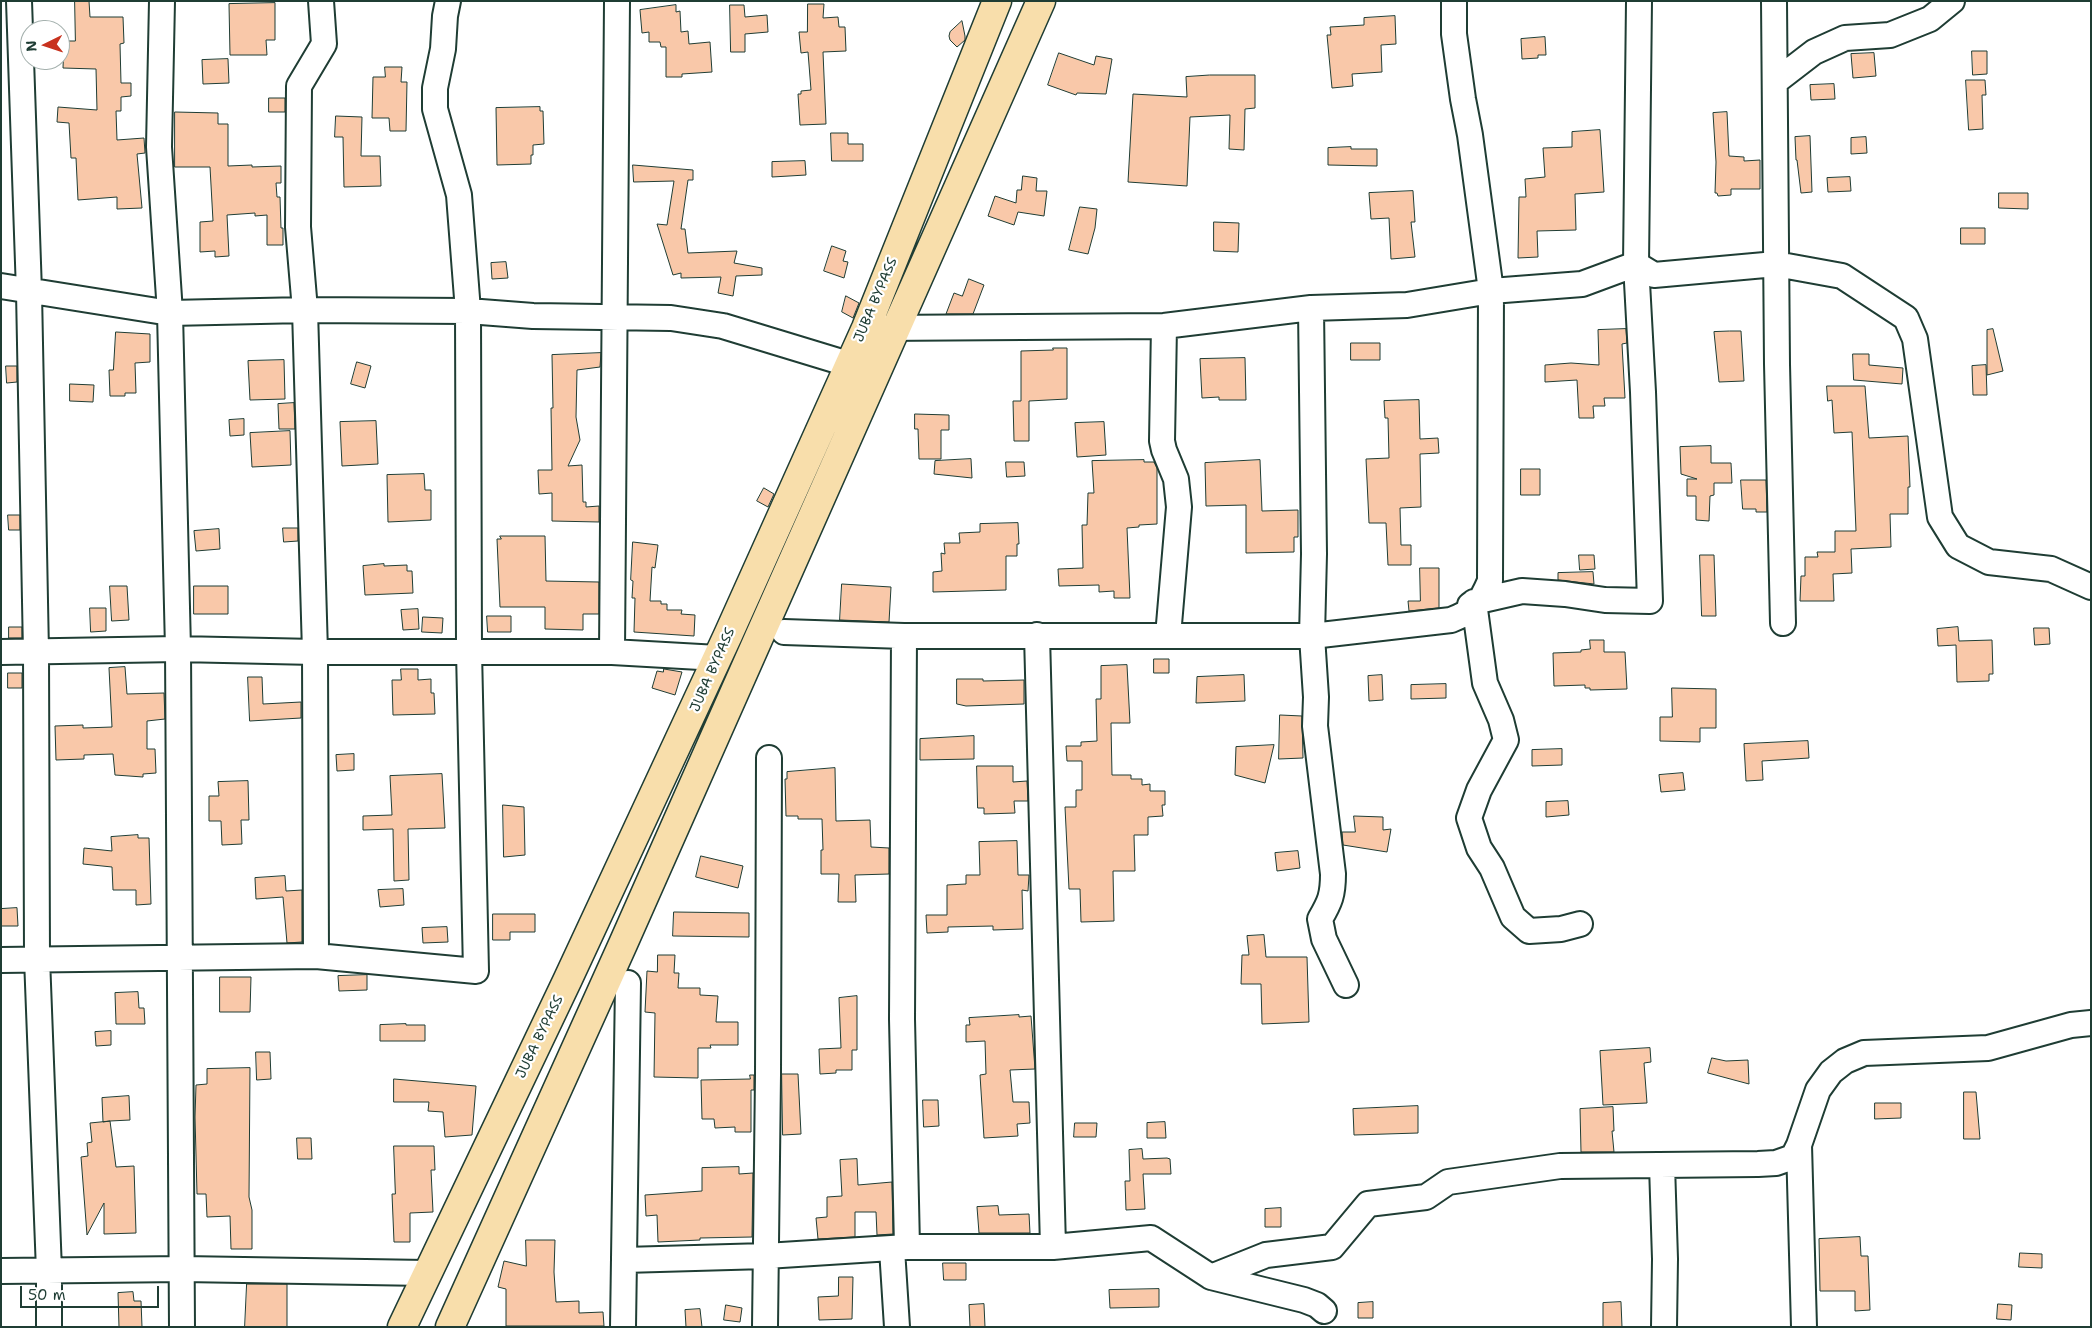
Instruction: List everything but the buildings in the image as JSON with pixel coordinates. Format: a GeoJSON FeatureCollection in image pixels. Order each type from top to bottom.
{"type":"FeatureCollection","features":[{"type":"Feature","properties":{"kind":"main road","name":"JUBA BYPASS"},"geometry":{"type":"LineString","coordinates":[[402,1327],[426,1273],[572,972],[718,658],[848,364],[866,328],[996,1]]}},
{"type":"Feature","properties":{"kind":"main road"},"geometry":{"type":"LineString","coordinates":[[450,1327],[624,944],[1042,1]]}},
{"type":"Feature","properties":{"kind":"street"},"geometry":{"type":"LineString","coordinates":[[19,1],[29,292],[36,652],[37,958],[49,1272],[49,1327]]}},
{"type":"Feature","properties":{"kind":"street"},"geometry":{"type":"LineString","coordinates":[[162,1],[159,147],[170,313],[178,649],[182,1327]]}},
{"type":"Feature","properties":{"kind":"street"},"geometry":{"type":"LineString","coordinates":[[316,956],[314,652],[305,310],[298,227],[299,86],[324,44],[321,1]]}},
{"type":"Feature","properties":{"kind":"street"},"geometry":{"type":"LineString","coordinates":[[1,960],[37,958],[179,959],[316,956],[476,971],[469,650],[468,311],[459,195],[435,109],[435,88],[443,50],[448,1]]}},
{"type":"Feature","properties":{"kind":"street"},"geometry":{"type":"LineString","coordinates":[[612,652],[617,1]]}},
{"type":"Feature","properties":{"kind":"street"},"geometry":{"type":"LineString","coordinates":[[784,632],[904,636],[1312,636],[1451,620],[1470,612],[1483,597],[1490,581],[1491,291],[1454,34],[1454,1]]}},
{"type":"Feature","properties":{"kind":"street"},"geometry":{"type":"LineString","coordinates":[[1451,620],[1474,602],[1522,591],[1565,594],[1605,600],[1650,601],[1643,392],[1636,264],[1639,1]]}},
{"type":"Feature","properties":{"kind":"street"},"geometry":{"type":"LineString","coordinates":[[1774,1],[1777,364],[1783,623]]}},
{"type":"Feature","properties":{"kind":"street"},"geometry":{"type":"LineString","coordinates":[[1775,82],[1822,48],[1845,38],[1890,35],[1930,19],[1952,1]]}},
{"type":"Feature","properties":{"kind":"street"},"geometry":{"type":"LineString","coordinates":[[866,328],[1164,326],[1311,308],[1407,305],[1491,291],[1582,284],[1636,264]]}},
{"type":"Feature","properties":{"kind":"street"},"geometry":{"type":"LineString","coordinates":[[1636,264],[1654,275],[1776,264],[1842,276],[1906,318],[1915,339],[1940,517],[1958,546],[1990,562],[2051,569],[2091,587]]}},
{"type":"Feature","properties":{"kind":"street"},"geometry":{"type":"LineString","coordinates":[[1,286],[29,292],[170,313],[305,310],[468,311],[614,318],[671,318],[723,326],[848,364]]}},
{"type":"Feature","properties":{"kind":"street"},"geometry":{"type":"LineString","coordinates":[[1311,308],[1314,554],[1312,636],[1316,697],[1315,726],[1333,874],[1333,892],[1329,904],[1320,919],[1321,929],[1346,985]]}},
{"type":"Feature","properties":{"kind":"street"},"geometry":{"type":"LineString","coordinates":[[1164,326],[1162,441],[1176,480],[1180,507],[1168,636]]}},
{"type":"Feature","properties":{"kind":"street"},"geometry":{"type":"LineString","coordinates":[[1474,602],[1485,683],[1501,720],[1506,740],[1479,790],[1469,818],[1479,848],[1492,868],[1513,918],[1529,931],[1561,929],[1580,924]]}},
{"type":"Feature","properties":{"kind":"street"},"geometry":{"type":"LineString","coordinates":[[1037,635],[1053,1247]]}},
{"type":"Feature","properties":{"kind":"street"},"geometry":{"type":"LineString","coordinates":[[897,1327],[900,1248],[904,636]]}},
{"type":"Feature","properties":{"kind":"street"},"geometry":{"type":"LineString","coordinates":[[1,652],[178,649],[314,652],[469,650],[612,652],[718,658]]}},
{"type":"Feature","properties":{"kind":"street"},"geometry":{"type":"LineString","coordinates":[[765,1327],[769,758]]}},
{"type":"Feature","properties":{"kind":"street"},"geometry":{"type":"LineString","coordinates":[[624,1327],[628,983]]}},
{"type":"Feature","properties":{"kind":"street"},"geometry":{"type":"LineString","coordinates":[[1211,1277],[1266,1255],[1332,1247],[1368,1204],[1426,1197],[1448,1182],[1560,1166],[1776,1163],[1793,1156],[1799,1145],[1818,1090],[1830,1072],[1864,1053],[1988,1048],[2071,1025],[2091,1023]]}},
{"type":"Feature","properties":{"kind":"street"},"geometry":{"type":"LineString","coordinates":[[1799,1145],[1804,1327]]}},
{"type":"Feature","properties":{"kind":"street"},"geometry":{"type":"LineString","coordinates":[[1662,1164],[1665,1258],[1664,1327]]}},
{"type":"Feature","properties":{"kind":"street"},"geometry":{"type":"LineString","coordinates":[[624,1260],[766,1256],[900,1248],[1053,1247],[1151,1238],[1211,1277],[1304,1300],[1317,1305],[1324,1311]]}},
{"type":"Feature","properties":{"kind":"street"},"geometry":{"type":"LineString","coordinates":[[1,1271],[183,1270],[426,1273]]}}]}
